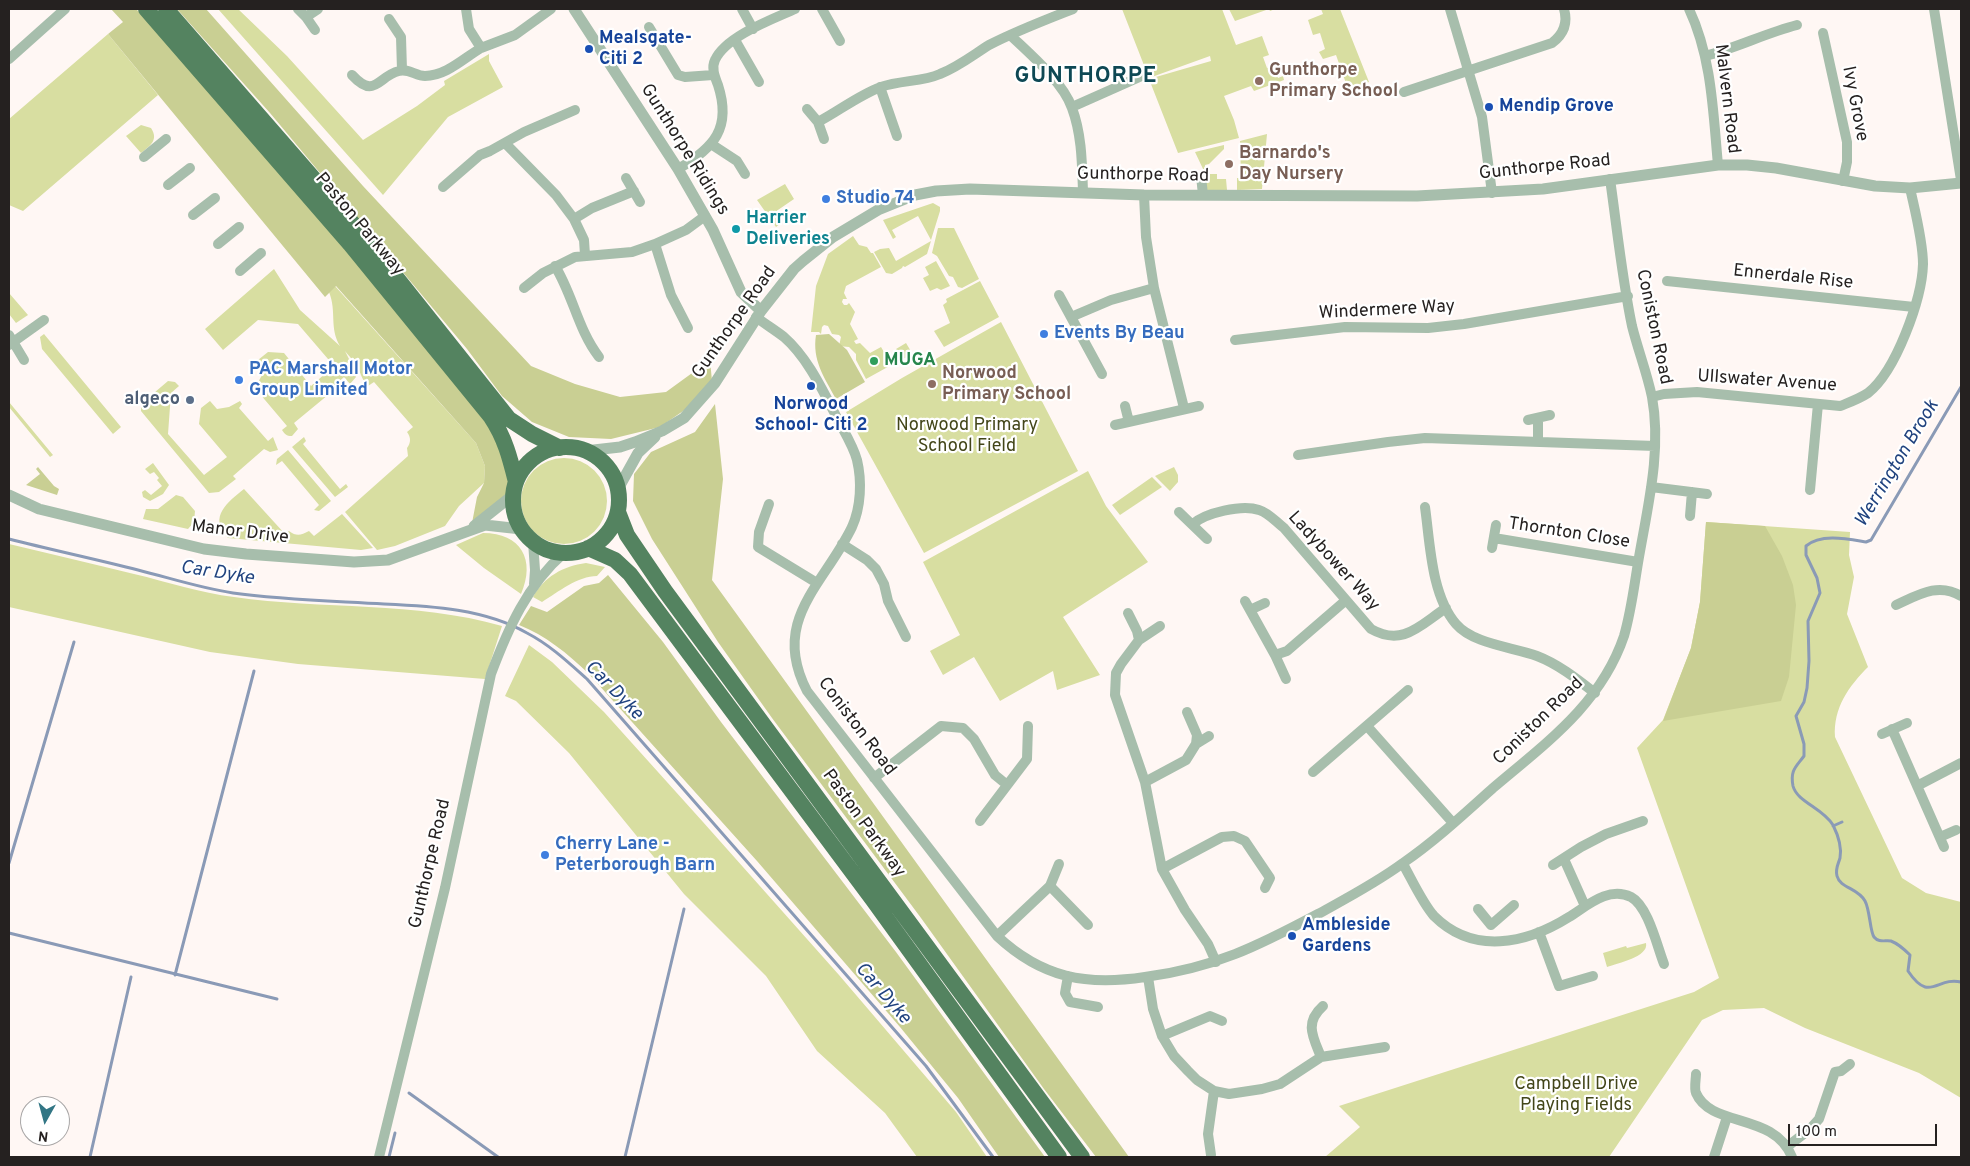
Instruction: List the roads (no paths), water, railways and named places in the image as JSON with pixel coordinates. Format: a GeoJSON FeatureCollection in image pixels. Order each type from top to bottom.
{"type":"FeatureCollection","features":[{"type":"Feature","properties":{"kind":"highway","name":"Paston Parkway"},"geometry":{"type":"LineString","coordinates":[[146,9],[350,244],[491,418],[502,433],[509,453],[514,489]]}},
{"type":"Feature","properties":{"kind":"highway","name":"Paston Parkway"},"geometry":{"type":"LineString","coordinates":[[166,9],[361,233],[509,419],[532,434],[560,448]]}},
{"type":"Feature","properties":{"kind":"highway"},"geometry":{"type":"LineString","coordinates":[[560,448],[572,448],[585,451],[606,466],[618,489],[618,512],[604,537],[588,548],[564,553],[544,549],[533,542],[521,529],[514,513],[514,489],[529,461],[543,452],[560,448]]}},
{"type":"Feature","properties":{"kind":"highway","name":"Paston Parkway"},"geometry":{"type":"LineString","coordinates":[[618,512],[627,535],[665,591],[1082,1157]]}},
{"type":"Feature","properties":{"kind":"highway","name":"Paston Parkway"},"geometry":{"type":"LineString","coordinates":[[588,548],[615,560],[630,574],[873,900],[1059,1157]]}},
{"type":"Feature","properties":{"kind":"street"},"geometry":{"type":"LineString","coordinates":[[9,59],[64,9]]}},
{"type":"Feature","properties":{"kind":"street"},"geometry":{"type":"LineString","coordinates":[[298,9],[315,30]]}},
{"type":"Feature","properties":{"kind":"street"},"geometry":{"type":"LineString","coordinates":[[306,17],[318,9]]}},
{"type":"Feature","properties":{"kind":"street"},"geometry":{"type":"LineString","coordinates":[[466,9],[469,29],[480,48]]}},
{"type":"Feature","properties":{"kind":"street"},"geometry":{"type":"LineString","coordinates":[[352,75],[360,84],[371,86],[376,85],[394,72],[402,70],[426,76],[440,73],[480,48],[515,35],[551,9]]}},
{"type":"Feature","properties":{"kind":"street","name":"Gunthorpe Ridings"},"geometry":{"type":"LineString","coordinates":[[574,9],[678,169],[713,230],[741,292],[758,314]]}},
{"type":"Feature","properties":{"kind":"street"},"geometry":{"type":"LineString","coordinates":[[742,9],[754,29]]}},
{"type":"Feature","properties":{"kind":"street"},"geometry":{"type":"LineString","coordinates":[[678,169],[698,156],[711,144],[722,120],[724,107],[713,75],[715,60],[724,48],[735,40],[796,9]]}},
{"type":"Feature","properties":{"kind":"street"},"geometry":{"type":"LineString","coordinates":[[822,9],[840,41]]}},
{"type":"Feature","properties":{"kind":"street"},"geometry":{"type":"LineString","coordinates":[[818,122],[880,88],[902,81],[931,78],[962,64],[988,46],[1010,35],[1073,9]]}},
{"type":"Feature","properties":{"kind":"street"},"geometry":{"type":"LineString","coordinates":[[1450,9],[1470,71],[1482,117],[1492,193]]}},
{"type":"Feature","properties":{"kind":"street"},"geometry":{"type":"LineString","coordinates":[[1404,92],[1552,43],[1563,32],[1566,15],[1564,9]]}},
{"type":"Feature","properties":{"kind":"street","name":"Malvern Road"},"geometry":{"type":"LineString","coordinates":[[1690,9],[1702,40],[1705,56],[1710,84],[1718,165]]}},
{"type":"Feature","properties":{"kind":"street"},"geometry":{"type":"LineString","coordinates":[[1934,9],[1961,182]]}},
{"type":"Feature","properties":{"kind":"street"},"geometry":{"type":"LineString","coordinates":[[389,19],[400,37],[402,70]]}},
{"type":"Feature","properties":{"kind":"street"},"geometry":{"type":"LineString","coordinates":[[1705,56],[1797,25]]}},
{"type":"Feature","properties":{"kind":"street"},"geometry":{"type":"LineString","coordinates":[[649,27],[678,75],[685,77],[713,75]]}},
{"type":"Feature","properties":{"kind":"street","name":"Ivy Grove"},"geometry":{"type":"LineString","coordinates":[[1823,33],[1847,142],[1847,162],[1843,181]]}},
{"type":"Feature","properties":{"kind":"street"},"geometry":{"type":"LineString","coordinates":[[1010,35],[1038,61],[1072,107],[1082,156],[1083,192]]}},
{"type":"Feature","properties":{"kind":"street"},"geometry":{"type":"LineString","coordinates":[[735,40],[759,82]]}},
{"type":"Feature","properties":{"kind":"street"},"geometry":{"type":"LineString","coordinates":[[1072,107],[1144,75]]}},
{"type":"Feature","properties":{"kind":"street"},"geometry":{"type":"LineString","coordinates":[[880,88],[897,136]]}},
{"type":"Feature","properties":{"kind":"street"},"geometry":{"type":"LineString","coordinates":[[443,187],[473,160],[524,132],[575,110]]}},
{"type":"Feature","properties":{"kind":"street"},"geometry":{"type":"LineString","coordinates":[[807,110],[818,122],[824,139]]}},
{"type":"Feature","properties":{"kind":"street"},"geometry":{"type":"LineString","coordinates":[[144,157],[166,139]]}},
{"type":"Feature","properties":{"kind":"street"},"geometry":{"type":"LineString","coordinates":[[505,142],[556,195],[574,219],[584,240],[584,255]]}},
{"type":"Feature","properties":{"kind":"street"},"geometry":{"type":"LineString","coordinates":[[711,144],[737,161],[745,174]]}},
{"type":"Feature","properties":{"kind":"street","name":"Gunthorpe Road"},"geometry":{"type":"LineString","coordinates":[[585,451],[620,446],[662,431],[684,418],[715,383],[758,314],[794,269],[850,226],[895,202],[915,195],[940,190],[970,189],[1144,195],[1344,197],[1492,193],[1543,189],[1718,165],[1776,168],[1875,186],[1910,188],[1961,182]]}},
{"type":"Feature","properties":{"kind":"street"},"geometry":{"type":"LineString","coordinates":[[168,185],[190,168]]}},
{"type":"Feature","properties":{"kind":"street"},"geometry":{"type":"LineString","coordinates":[[1201,176],[1202,195]]}},
{"type":"Feature","properties":{"kind":"street"},"geometry":{"type":"LineString","coordinates":[[626,178],[640,202]]}},
{"type":"Feature","properties":{"kind":"street","name":"Coniston Road"},"geometry":{"type":"LineString","coordinates":[[758,314],[785,338],[800,356],[833,410],[857,459],[860,493],[852,526],[804,602],[796,629],[794,646],[800,679],[807,692],[997,936],[1013,951],[1028,961],[1068,976],[1088,980],[1115,982],[1182,972],[1216,962],[1266,942],[1377,881],[1403,864],[1563,727],[1585,706],[1607,674],[1625,632],[1651,487],[1655,446],[1652,397],[1636,343],[1610,179]]}},
{"type":"Feature","properties":{"kind":"street","name":"Ullswater Avenue"},"geometry":{"type":"LineString","coordinates":[[1652,397],[1664,394],[1697,392],[1840,406],[1856,400],[1869,392],[1890,369],[1914,307],[1923,264],[1910,188]]}},
{"type":"Feature","properties":{"kind":"street"},"geometry":{"type":"LineString","coordinates":[[574,219],[592,208],[634,191]]}},
{"type":"Feature","properties":{"kind":"street"},"geometry":{"type":"LineString","coordinates":[[1144,195],[1146,237],[1154,288],[1184,408]]}},
{"type":"Feature","properties":{"kind":"street"},"geometry":{"type":"LineString","coordinates":[[193,215],[215,198]]}},
{"type":"Feature","properties":{"kind":"street"},"geometry":{"type":"LineString","coordinates":[[524,288],[555,266],[575,257],[632,252],[686,230],[705,216]]}},
{"type":"Feature","properties":{"kind":"street"},"geometry":{"type":"LineString","coordinates":[[218,244],[239,227]]}},
{"type":"Feature","properties":{"kind":"street"},"geometry":{"type":"LineString","coordinates":[[655,244],[671,295],[688,328]]}},
{"type":"Feature","properties":{"kind":"street"},"geometry":{"type":"LineString","coordinates":[[240,271],[261,253]]}},
{"type":"Feature","properties":{"kind":"street"},"geometry":{"type":"LineString","coordinates":[[555,266],[574,303],[586,339],[599,357]]}},
{"type":"Feature","properties":{"kind":"street","name":"Ennerdale Rise"},"geometry":{"type":"LineString","coordinates":[[1667,281],[1914,307]]}},
{"type":"Feature","properties":{"kind":"street"},"geometry":{"type":"LineString","coordinates":[[1072,317],[1111,300],[1154,288]]}},
{"type":"Feature","properties":{"kind":"street"},"geometry":{"type":"LineString","coordinates":[[1059,295],[1102,374]]}},
{"type":"Feature","properties":{"kind":"street","name":"Windermere Way"},"geometry":{"type":"LineString","coordinates":[[1235,340],[1345,327],[1428,328],[1464,324],[1628,296]]}},
{"type":"Feature","properties":{"kind":"street"},"geometry":{"type":"LineString","coordinates":[[24,360],[10,341],[44,320]]}},
{"type":"Feature","properties":{"kind":"street"},"geometry":{"type":"LineString","coordinates":[[1810,490],[1806,469],[1818,404]]}},
{"type":"Feature","properties":{"kind":"street"},"geometry":{"type":"LineString","coordinates":[[1125,406],[1128,422]]}},
{"type":"Feature","properties":{"kind":"street"},"geometry":{"type":"LineString","coordinates":[[1115,425],[1199,406]]}},
{"type":"Feature","properties":{"kind":"street"},"geometry":{"type":"LineString","coordinates":[[1538,442],[1533,419],[1550,415]]}},
{"type":"Feature","properties":{"kind":"street","name":"Gunthorpe Road"},"geometry":{"type":"LineString","coordinates":[[618,489],[638,453],[662,431]]}},
{"type":"Feature","properties":{"kind":"street"},"geometry":{"type":"LineString","coordinates":[[1298,455],[1425,438],[1655,446]]}},
{"type":"Feature","properties":{"kind":"street"},"geometry":{"type":"LineString","coordinates":[[1651,487],[1707,494]]}},
{"type":"Feature","properties":{"kind":"street","name":"Manor Drive"},"geometry":{"type":"LineString","coordinates":[[468,530],[486,518],[514,489]]}},
{"type":"Feature","properties":{"kind":"street"},"geometry":{"type":"LineString","coordinates":[[1690,516],[1692,492]]}},
{"type":"Feature","properties":{"kind":"street","name":"Manor Drive"},"geometry":{"type":"LineString","coordinates":[[9,495],[39,509],[204,549],[354,562],[388,560],[485,525],[521,529]]}},
{"type":"Feature","properties":{"kind":"street"},"geometry":{"type":"LineString","coordinates":[[768,504],[759,532],[758,547],[817,583]]}},
{"type":"Feature","properties":{"kind":"street"},"geometry":{"type":"LineString","coordinates":[[1424,506],[1436,579],[1446,608],[1456,624],[1465,632],[1554,664],[1595,693]]}},
{"type":"Feature","properties":{"kind":"street","name":"Ladybower Way"},"geometry":{"type":"LineString","coordinates":[[1193,524],[1200,518],[1210,514],[1248,508],[1259,510],[1268,515],[1284,528],[1371,629],[1380,634],[1391,637],[1401,636],[1446,608]]}},
{"type":"Feature","properties":{"kind":"street"},"geometry":{"type":"LineString","coordinates":[[1180,512],[1207,540]]}},
{"type":"Feature","properties":{"kind":"street","name":"Thornton Close"},"geometry":{"type":"LineString","coordinates":[[1496,525],[1493,543],[1638,562]]}},
{"type":"Feature","properties":{"kind":"street","name":"Gunthorpe Road"},"geometry":{"type":"LineString","coordinates":[[533,542],[534,585]]}},
{"type":"Feature","properties":{"kind":"street"},"geometry":{"type":"LineString","coordinates":[[842,544],[867,560],[876,570],[884,584],[888,601],[906,637]]}},
{"type":"Feature","properties":{"kind":"street","name":"Gunthorpe Road"},"geometry":{"type":"LineString","coordinates":[[380,1157],[445,888],[491,674],[518,612],[534,585],[546,569],[564,553]]}},
{"type":"Feature","properties":{"kind":"street"},"geometry":{"type":"LineString","coordinates":[[1896,605],[1926,591],[1942,588],[1961,596]]}},
{"type":"Feature","properties":{"kind":"street"},"geometry":{"type":"LineString","coordinates":[[1275,655],[1287,651],[1345,601]]}},
{"type":"Feature","properties":{"kind":"street"},"geometry":{"type":"LineString","coordinates":[[1265,603],[1247,605],[1286,679]]}},
{"type":"Feature","properties":{"kind":"street"},"geometry":{"type":"LineString","coordinates":[[1128,613],[1137,631],[1139,640]]}},
{"type":"Feature","properties":{"kind":"street"},"geometry":{"type":"LineString","coordinates":[[1160,626],[1139,640],[1116,673],[1114,695],[1145,782],[1162,870],[1185,910],[1208,944],[1216,962]]}},
{"type":"Feature","properties":{"kind":"street"},"geometry":{"type":"LineString","coordinates":[[1314,772],[1408,690]]}},
{"type":"Feature","properties":{"kind":"street"},"geometry":{"type":"LineString","coordinates":[[1145,782],[1186,760],[1196,744],[1197,735],[1187,712]]}},
{"type":"Feature","properties":{"kind":"street"},"geometry":{"type":"LineString","coordinates":[[1882,734],[1907,722]]}},
{"type":"Feature","properties":{"kind":"street"},"geometry":{"type":"LineString","coordinates":[[874,778],[941,726],[963,728],[974,739],[996,775],[1006,784]]}},
{"type":"Feature","properties":{"kind":"street"},"geometry":{"type":"LineString","coordinates":[[980,821],[994,805],[1006,784],[1026,759],[1028,726]]}},
{"type":"Feature","properties":{"kind":"street"},"geometry":{"type":"LineString","coordinates":[[1367,726],[1453,823]]}},
{"type":"Feature","properties":{"kind":"street"},"geometry":{"type":"LineString","coordinates":[[1892,729],[1944,847]]}},
{"type":"Feature","properties":{"kind":"street"},"geometry":{"type":"LineString","coordinates":[[1196,744],[1209,736]]}},
{"type":"Feature","properties":{"kind":"street"},"geometry":{"type":"LineString","coordinates":[[1917,786],[1961,763]]}},
{"type":"Feature","properties":{"kind":"street"},"geometry":{"type":"LineString","coordinates":[[1553,865],[1581,846],[1606,834],[1643,821]]}},
{"type":"Feature","properties":{"kind":"street"},"geometry":{"type":"LineString","coordinates":[[1940,837],[1956,830]]}},
{"type":"Feature","properties":{"kind":"street"},"geometry":{"type":"LineString","coordinates":[[1162,870],[1222,837],[1234,836],[1245,840],[1267,872],[1270,878],[1265,888]]}},
{"type":"Feature","properties":{"kind":"street"},"geometry":{"type":"LineString","coordinates":[[1564,859],[1585,906]]}},
{"type":"Feature","properties":{"kind":"street"},"geometry":{"type":"LineString","coordinates":[[997,936],[1050,886],[1059,864]]}},
{"type":"Feature","properties":{"kind":"street"},"geometry":{"type":"LineString","coordinates":[[1403,864],[1432,914],[1448,928],[1464,937],[1492,942],[1506,942],[1539,932],[1568,918],[1602,896],[1617,894],[1631,897],[1641,906],[1647,917],[1664,964]]}},
{"type":"Feature","properties":{"kind":"street"},"geometry":{"type":"LineString","coordinates":[[1050,886],[1088,925]]}},
{"type":"Feature","properties":{"kind":"street"},"geometry":{"type":"LineString","coordinates":[[1491,925],[1514,905]]}},
{"type":"Feature","properties":{"kind":"street"},"geometry":{"type":"LineString","coordinates":[[1478,909],[1491,925],[1492,942]]}},
{"type":"Feature","properties":{"kind":"street"},"geometry":{"type":"LineString","coordinates":[[1539,932],[1558,986],[1593,976]]}},
{"type":"Feature","properties":{"kind":"street"},"geometry":{"type":"LineString","coordinates":[[1068,976],[1065,993],[1070,1002],[1098,1007]]}},
{"type":"Feature","properties":{"kind":"street"},"geometry":{"type":"LineString","coordinates":[[1148,977],[1153,1009],[1162,1036],[1174,1056],[1188,1071],[1197,1080],[1214,1091],[1229,1094],[1262,1089],[1280,1084],[1321,1057],[1385,1047]]}},
{"type":"Feature","properties":{"kind":"street"},"geometry":{"type":"LineString","coordinates":[[1321,1057],[1311,1029],[1314,1014],[1322,1006]]}},
{"type":"Feature","properties":{"kind":"street"},"geometry":{"type":"LineString","coordinates":[[1162,1036],[1210,1016],[1222,1021]]}},
{"type":"Feature","properties":{"kind":"street"},"geometry":{"type":"LineString","coordinates":[[1788,1146],[1810,1129],[1818,1119],[1835,1072],[1841,1071],[1850,1064]]}},
{"type":"Feature","properties":{"kind":"street"},"geometry":{"type":"LineString","coordinates":[[1696,1074],[1696,1092],[1705,1105],[1727,1117],[1750,1123],[1772,1132],[1788,1146],[1792,1157]]}},
{"type":"Feature","properties":{"kind":"street"},"geometry":{"type":"LineString","coordinates":[[1211,1155],[1208,1134],[1214,1091]]}},
{"type":"Feature","properties":{"kind":"street"},"geometry":{"type":"LineString","coordinates":[[1714,1157],[1727,1117]]}},
{"type":"Feature","properties":{"kind":"waterway","name":"Werrington Brook"},"geometry":{"type":"LineString","coordinates":[[1961,387],[1871,540],[1866,542],[1827,538],[1819,539],[1806,546],[1806,555],[1817,578],[1820,593],[1808,621],[1809,661],[1807,688],[1804,702],[1796,716],[1804,744],[1804,756],[1794,769],[1792,776],[1795,792],[1829,819],[1833,825],[1838,837],[1840,850],[1837,876],[1842,883],[1858,893],[1865,901],[1874,937],[1880,941],[1894,942],[1910,955],[1908,971],[1922,986],[1934,987],[1946,982],[1961,982]]}},
{"type":"Feature","properties":{"kind":"waterway","name":"Car Dyke"},"geometry":{"type":"LineString","coordinates":[[9,539],[197,586],[233,593],[290,599],[421,606],[458,610],[511,625],[543,643],[587,679],[926,1066],[993,1157]]}},
{"type":"Feature","properties":{"kind":"waterway"},"geometry":{"type":"LineString","coordinates":[[9,863],[74,642]]}},
{"type":"Feature","properties":{"kind":"waterway"},"geometry":{"type":"LineString","coordinates":[[175,975],[254,671]]}},
{"type":"Feature","properties":{"kind":"waterway"},"geometry":{"type":"LineString","coordinates":[[1833,826],[1842,822]]}},
{"type":"Feature","properties":{"kind":"waterway"},"geometry":{"type":"LineString","coordinates":[[625,1157],[684,909]]}},
{"type":"Feature","properties":{"kind":"waterway"},"geometry":{"type":"LineString","coordinates":[[9,933],[277,999]]}},
{"type":"Feature","properties":{"kind":"waterway"},"geometry":{"type":"LineString","coordinates":[[90,1157],[131,977]]}},
{"type":"Feature","properties":{"kind":"waterway"},"geometry":{"type":"LineString","coordinates":[[409,1093],[498,1157]]}},
{"type":"Feature","properties":{"kind":"waterway"},"geometry":{"type":"LineString","coordinates":[[389,1157],[395,1133]]}},
{"type":"Feature","properties":{"kind":"place","name":"Mealsgate- Citi 2"},"geometry":{"type":"Point","coordinates":[589,49]}},
{"type":"Feature","properties":{"kind":"place","name":"Gunthorpe Primary School"},"geometry":{"type":"Point","coordinates":[1259,81]}},
{"type":"Feature","properties":{"kind":"place","name":"Mendip Grove"},"geometry":{"type":"Point","coordinates":[1489,107]}},
{"type":"Feature","properties":{"kind":"place","name":"Barnardo's Day Nursery"},"geometry":{"type":"Point","coordinates":[1229,164]}},
{"type":"Feature","properties":{"kind":"place","name":"Studio 74"},"geometry":{"type":"Point","coordinates":[826,199]}},
{"type":"Feature","properties":{"kind":"place","name":"Harrier Deliveries"},"geometry":{"type":"Point","coordinates":[736,229]}},
{"type":"Feature","properties":{"kind":"place","name":"Events By Beau"},"geometry":{"type":"Point","coordinates":[1044,334]}},
{"type":"Feature","properties":{"kind":"place","name":"MUGA"},"geometry":{"type":"Point","coordinates":[874,361]}},
{"type":"Feature","properties":{"kind":"place","name":"PAC Marshall Motor Group Limited"},"geometry":{"type":"Point","coordinates":[239,380]}},
{"type":"Feature","properties":{"kind":"place","name":"Norwood Primary School"},"geometry":{"type":"Point","coordinates":[932,384]}},
{"type":"Feature","properties":{"kind":"place","name":"Norwood School- Citi 2"},"geometry":{"type":"Point","coordinates":[811,386]}},
{"type":"Feature","properties":{"kind":"place","name":"algeco"},"geometry":{"type":"Point","coordinates":[190,400]}},
{"type":"Feature","properties":{"kind":"place","name":"Cherry Lane - Peterborough Barn"},"geometry":{"type":"Point","coordinates":[545,855]}},
{"type":"Feature","properties":{"kind":"place","name":"Ambleside Gardens"},"geometry":{"type":"Point","coordinates":[1292,936]}},
{"type":"Feature","properties":{"kind":"district","name":"GUNTHORPE"},"geometry":{"type":"Point","coordinates":[1086,78]}},
{"type":"Feature","properties":{"kind":"park label","name":"Norwood Primary School Field"},"geometry":{"type":"Point","coordinates":[967,436]}},
{"type":"Feature","properties":{"kind":"park label","name":"Campbell Drive Playing Fields"},"geometry":{"type":"Point","coordinates":[1576,1095]}}]}
